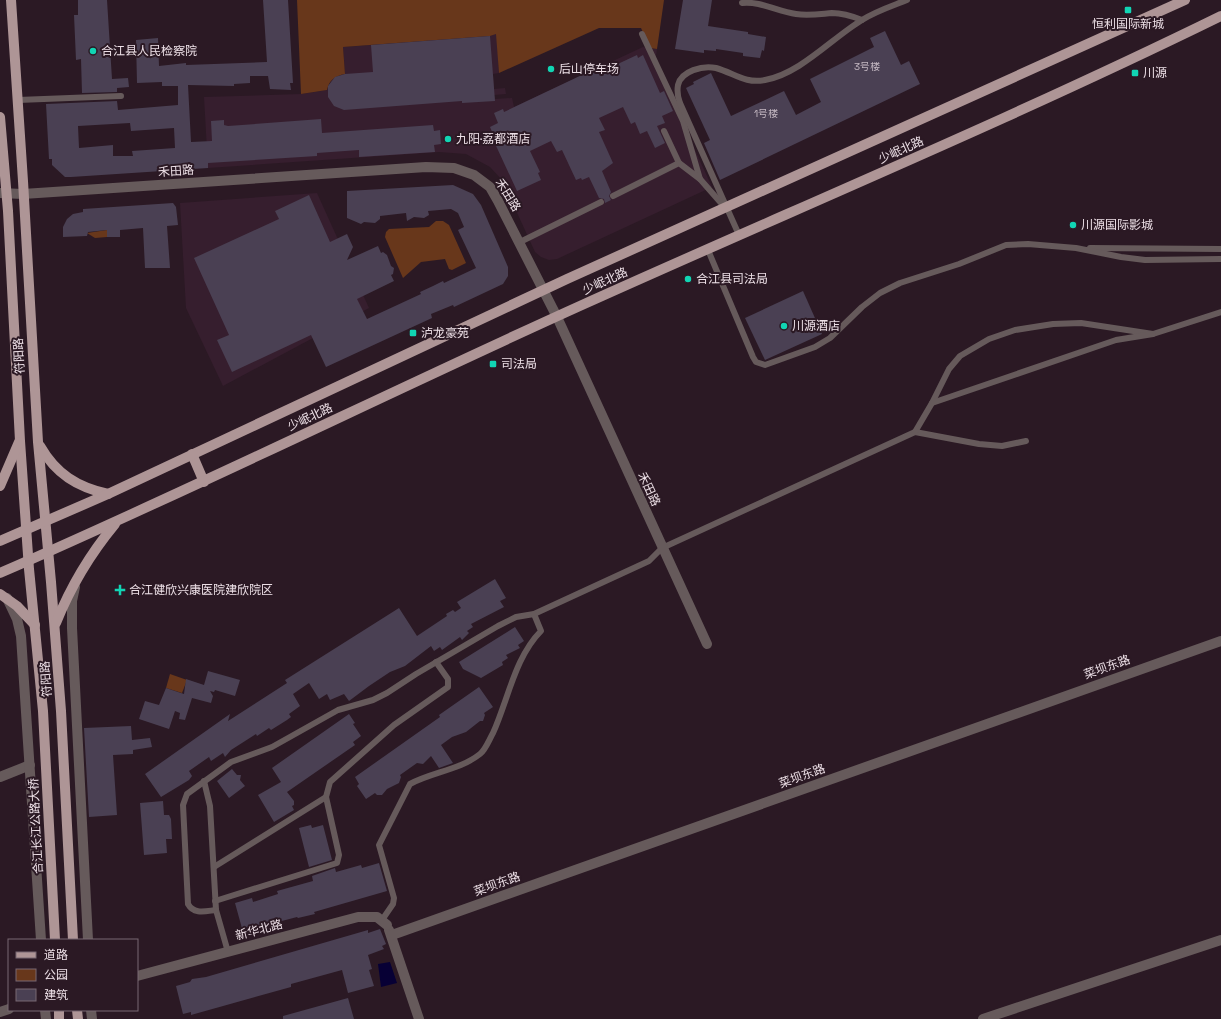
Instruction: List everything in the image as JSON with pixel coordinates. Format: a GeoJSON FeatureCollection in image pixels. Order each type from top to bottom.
{"type":"FeatureCollection","features":[{"type":"Feature","properties":{"kind":"main road","name":"符阳路"},"geometry":{"type":"LineString","coordinates":[[11,0],[38,442],[55,626],[61,711],[73,939]]}},
{"type":"Feature","properties":{"kind":"main road","name":"少岷北路"},"geometry":{"type":"LineString","coordinates":[[0,541],[108,494],[543,291],[1185,0]]}},
{"type":"Feature","properties":{"kind":"main road","name":"少岷北路"},"geometry":{"type":"LineString","coordinates":[[0,573],[204,482],[557,317],[1090,79],[1221,16]]}},
{"type":"Feature","properties":{"kind":"main road","name":"符阳路"},"geometry":{"type":"LineString","coordinates":[[0,117],[3,197],[28,560],[43,711]]}},
{"type":"Feature","properties":{"kind":"main road"},"geometry":{"type":"LineString","coordinates":[[0,486],[20,441]]}},
{"type":"Feature","properties":{"kind":"main road"},"geometry":{"type":"LineString","coordinates":[[38,442],[47,458],[64,476],[90,490],[108,494]]}},
{"type":"Feature","properties":{"kind":"main road"},"geometry":{"type":"LineString","coordinates":[[192,454],[204,482]]}},
{"type":"Feature","properties":{"kind":"main road"},"geometry":{"type":"LineString","coordinates":[[55,626],[62,607],[96,548],[116,522]]}},
{"type":"Feature","properties":{"kind":"main road"},"geometry":{"type":"LineString","coordinates":[[4,596],[25,614],[35,626]]}},
{"type":"Feature","properties":{"kind":"main road","name":"合江长江公路大桥"},"geometry":{"type":"LineString","coordinates":[[43,711],[55,939]]}},
{"type":"Feature","properties":{"kind":"street","name":"禾田路"},"geometry":{"type":"LineString","coordinates":[[3,197],[23,194],[426,167],[454,168],[474,175],[490,187],[520,242],[557,317],[707,644]]}},
{"type":"Feature","properties":{"kind":"street"},"geometry":{"type":"LineString","coordinates":[[77,581],[72,601],[72,628],[88,939]]}},
{"type":"Feature","properties":{"kind":"street","name":"符阳路"},"geometry":{"type":"LineString","coordinates":[[4,596],[17,619],[21,636],[41,939]]}},
{"type":"Feature","properties":{"kind":"street","name":"菜坝东路"},"geometry":{"type":"LineString","coordinates":[[392,935],[1221,641]]}},
{"type":"Feature","properties":{"kind":"street"},"geometry":{"type":"LineString","coordinates":[[0,777],[30,765]]}},
{"type":"Feature","properties":{"kind":"street","name":"新华北路"},"geometry":{"type":"LineString","coordinates":[[138,976],[358,917],[372,916],[384,922]]}},
{"type":"Feature","properties":{"kind":"street"},"geometry":{"type":"LineString","coordinates":[[384,922],[392,935],[419,1019]]}},
{"type":"Feature","properties":{"kind":"street"},"geometry":{"type":"LineString","coordinates":[[983,1019],[1221,940]]}},
{"type":"Feature","properties":{"kind":"lane"},"geometry":{"type":"LineString","coordinates":[[738,235],[680,103],[678,86],[681,79],[689,72],[708,67],[716,68],[743,80],[754,82],[770,79],[786,72],[823,50],[862,20],[906,0]]}},
{"type":"Feature","properties":{"kind":"lane"},"geometry":{"type":"LineString","coordinates":[[742,3],[753,3],[794,14],[809,16],[833,13],[848,15],[862,20]]}},
{"type":"Feature","properties":{"kind":"lane"},"geometry":{"type":"LineString","coordinates":[[642,34],[683,122],[700,179]]}},
{"type":"Feature","properties":{"kind":"lane"},"geometry":{"type":"LineString","coordinates":[[18,100],[122,96]]}},
{"type":"Feature","properties":{"kind":"lane"},"geometry":{"type":"LineString","coordinates":[[664,131],[679,163],[700,179],[725,208]]}},
{"type":"Feature","properties":{"kind":"lane"},"geometry":{"type":"LineString","coordinates":[[613,196],[679,163]]}},
{"type":"Feature","properties":{"kind":"lane"},"geometry":{"type":"LineString","coordinates":[[520,242],[601,202]]}},
{"type":"Feature","properties":{"kind":"lane"},"geometry":{"type":"LineString","coordinates":[[708,250],[753,357],[756,362],[765,365],[815,346],[830,338],[862,307],[880,293],[900,282],[959,264],[1006,245],[1028,244],[1076,248],[1221,249]]}},
{"type":"Feature","properties":{"kind":"lane"},"geometry":{"type":"LineString","coordinates":[[1076,248],[1145,260],[1221,259]]}},
{"type":"Feature","properties":{"kind":"lane"},"geometry":{"type":"LineString","coordinates":[[932,403],[1116,340],[1153,334],[1221,312]]}},
{"type":"Feature","properties":{"kind":"lane"},"geometry":{"type":"LineString","coordinates":[[216,910],[194,911],[189,907],[187,901],[183,804],[187,794],[231,762],[272,747],[338,710],[373,700],[387,693],[436,662],[498,626],[516,618],[534,614],[649,561],[662,548],[915,432],[949,369],[960,356],[989,339],[1015,330],[1053,324],[1081,323],[1153,334]]}},
{"type":"Feature","properties":{"kind":"lane"},"geometry":{"type":"LineString","coordinates":[[915,432],[979,444],[1002,446],[1026,441]]}},
{"type":"Feature","properties":{"kind":"lane"},"geometry":{"type":"LineString","coordinates":[[384,922],[393,904],[394,898],[380,850],[381,838],[410,784],[468,761],[481,753],[486,747],[531,641],[541,631],[534,614]]}},
{"type":"Feature","properties":{"kind":"lane"},"geometry":{"type":"LineString","coordinates":[[215,901],[337,863],[339,855],[326,797],[330,782],[394,725],[448,687],[448,679],[436,662]]}},
{"type":"Feature","properties":{"kind":"lane"},"geometry":{"type":"LineString","coordinates":[[204,781],[210,806],[216,910],[228,952]]}},
{"type":"Feature","properties":{"kind":"lane"},"geometry":{"type":"LineString","coordinates":[[214,867],[326,797]]}},
{"type":"Feature","properties":{"kind":"shaded area","name":"九阳·荔都酒店"},"geometry":{"type":"Polygon","coordinates":[[[497,33],[499,73],[493,74],[494,89],[505,88],[506,94],[494,95],[495,99],[512,98],[514,107],[643,47],[657,49],[655,63],[712,187],[557,259],[549,260],[541,257],[535,252],[502,180],[490,167],[466,154],[439,152],[208,168],[204,97],[301,94],[327,90],[331,81],[335,77],[345,74],[343,47],[490,36],[497,33]]]}},
{"type":"Feature","properties":{"kind":"shaded area"},"geometry":{"type":"Polygon","coordinates":[[[317,193],[369,308],[223,386],[186,308],[180,203],[317,193]]]}},
{"type":"Feature","properties":{"kind":"shaded area"},"geometry":{"type":"Polygon","coordinates":[[[390,962],[397,983],[381,987],[378,964],[390,962]]]}},
{"type":"Feature","properties":{"kind":"green space"},"geometry":{"type":"Polygon","coordinates":[[[297,0],[664,0],[657,49],[650,48],[641,28],[599,28],[499,73],[496,34],[490,36],[343,47],[345,74],[333,79],[327,90],[301,94],[297,0]]]}},
{"type":"Feature","properties":{"kind":"green space"},"geometry":{"type":"Polygon","coordinates":[[[436,221],[443,221],[449,225],[466,263],[452,270],[449,269],[445,259],[421,262],[403,278],[385,237],[386,232],[389,229],[429,227],[436,221]]]}},
{"type":"Feature","properties":{"kind":"green space"},"geometry":{"type":"Polygon","coordinates":[[[107,230],[107,237],[95,238],[87,233],[107,230]]]}},
{"type":"Feature","properties":{"kind":"green space"},"geometry":{"type":"Polygon","coordinates":[[[170,674],[187,680],[182,693],[166,688],[170,674]]]}},
{"type":"Feature","properties":{"kind":"building","name":"合江县人民检察院"},"geometry":{"type":"Polygon","coordinates":[[[78,0],[107,0],[112,79],[128,78],[129,87],[117,88],[117,92],[82,93],[81,59],[76,60],[74,15],[78,15],[78,0]]]}},
{"type":"Feature","properties":{"kind":"building"},"geometry":{"type":"Polygon","coordinates":[[[263,0],[288,0],[293,83],[290,83],[291,90],[270,89],[268,76],[250,76],[250,83],[234,84],[234,86],[188,85],[191,142],[212,141],[211,121],[224,120],[224,125],[228,126],[321,119],[322,133],[433,125],[434,131],[440,130],[441,144],[434,145],[435,152],[359,157],[359,150],[317,153],[317,156],[208,163],[208,168],[71,177],[65,177],[52,165],[52,159],[49,159],[46,104],[117,101],[118,110],[178,105],[178,86],[162,86],[162,82],[137,83],[136,40],[158,38],[159,66],[186,63],[186,65],[267,62],[263,0]],[[130,123],[78,126],[79,148],[113,145],[113,156],[133,156],[132,151],[175,148],[174,128],[131,131],[130,123]]]}},
{"type":"Feature","properties":{"kind":"building"},"geometry":{"type":"Polygon","coordinates":[[[683,0],[712,0],[708,26],[748,32],[748,34],[766,37],[764,51],[762,50],[760,58],[743,56],[743,53],[716,49],[716,51],[704,50],[704,53],[675,49],[683,0]]]}},
{"type":"Feature","properties":{"kind":"building"},"geometry":{"type":"Polygon","coordinates":[[[885,31],[901,65],[909,61],[920,84],[720,180],[704,143],[710,140],[686,88],[694,84],[693,82],[711,73],[731,116],[784,91],[796,115],[821,102],[810,79],[874,47],[870,38],[885,31]]]}},
{"type":"Feature","properties":{"kind":"building"},"geometry":{"type":"Polygon","coordinates":[[[490,36],[495,101],[462,103],[462,101],[344,110],[334,106],[328,97],[328,86],[335,77],[345,74],[373,72],[371,45],[490,36]]]}},
{"type":"Feature","properties":{"kind":"building"},"geometry":{"type":"Polygon","coordinates":[[[637,55],[638,58],[643,55],[660,93],[664,91],[673,111],[662,116],[665,123],[657,126],[665,143],[655,148],[647,131],[640,134],[635,122],[631,124],[623,107],[599,118],[605,130],[599,132],[613,163],[602,171],[611,192],[609,196],[611,200],[605,203],[604,199],[599,198],[589,177],[582,180],[581,178],[576,180],[562,150],[557,152],[551,141],[530,151],[540,172],[538,173],[541,180],[517,191],[491,135],[493,134],[490,127],[498,123],[494,113],[503,109],[504,112],[605,64],[607,69],[637,55]]]}},
{"type":"Feature","properties":{"kind":"building"},"geometry":{"type":"Polygon","coordinates":[[[453,185],[473,194],[481,205],[508,267],[508,276],[503,284],[454,307],[453,305],[431,314],[432,318],[326,367],[311,335],[232,372],[217,340],[229,335],[194,258],[279,219],[275,211],[309,195],[330,242],[347,234],[353,247],[347,260],[378,246],[381,253],[383,252],[387,255],[391,266],[394,268],[393,274],[391,275],[394,281],[357,299],[367,319],[421,294],[420,292],[443,281],[444,283],[476,268],[458,230],[464,227],[458,213],[451,209],[428,211],[429,215],[424,218],[414,217],[407,221],[406,213],[380,216],[380,219],[375,223],[364,222],[361,224],[347,218],[347,191],[453,185]]]}},
{"type":"Feature","properties":{"kind":"building"},"geometry":{"type":"Polygon","coordinates":[[[173,203],[176,207],[178,225],[167,226],[170,268],[145,268],[143,228],[120,230],[120,237],[107,237],[107,230],[88,232],[87,236],[63,237],[63,227],[67,219],[73,214],[83,212],[83,209],[173,203]]]}},
{"type":"Feature","properties":{"kind":"building","name":"川源酒店"},"geometry":{"type":"Polygon","coordinates":[[[803,291],[822,334],[765,360],[745,318],[803,291]]]}},
{"type":"Feature","properties":{"kind":"building"},"geometry":{"type":"Polygon","coordinates":[[[495,579],[506,598],[500,601],[504,607],[471,624],[473,627],[467,631],[469,633],[462,640],[460,637],[442,650],[440,647],[434,651],[431,646],[405,666],[390,672],[349,701],[344,694],[330,700],[327,694],[319,699],[309,683],[293,694],[300,706],[289,714],[291,717],[271,730],[269,728],[257,736],[256,734],[231,750],[225,757],[223,753],[211,761],[209,757],[189,771],[192,776],[189,780],[161,797],[145,774],[230,714],[228,721],[287,683],[285,680],[399,608],[417,636],[447,616],[446,614],[453,610],[455,612],[461,608],[457,602],[495,579]]]}},
{"type":"Feature","properties":{"kind":"building"},"geometry":{"type":"Polygon","coordinates":[[[515,627],[524,641],[518,645],[520,648],[506,655],[508,658],[502,662],[503,665],[481,678],[463,669],[459,662],[515,627]]]}},
{"type":"Feature","properties":{"kind":"building"},"geometry":{"type":"Polygon","coordinates":[[[208,671],[240,680],[235,696],[215,690],[214,692],[210,691],[213,696],[211,703],[192,698],[185,720],[179,719],[180,713],[175,711],[169,729],[139,719],[145,701],[159,705],[166,688],[184,694],[186,679],[204,685],[208,671]]]}},
{"type":"Feature","properties":{"kind":"building"},"geometry":{"type":"Polygon","coordinates":[[[479,687],[493,707],[484,713],[485,715],[483,721],[480,721],[466,732],[452,737],[441,745],[453,763],[439,768],[431,756],[423,764],[417,763],[400,775],[401,777],[399,783],[387,789],[382,795],[377,795],[375,793],[366,799],[357,786],[359,784],[355,777],[440,717],[439,715],[479,687]]]}},
{"type":"Feature","properties":{"kind":"building"},"geometry":{"type":"Polygon","coordinates":[[[349,714],[355,723],[353,724],[361,736],[353,742],[355,745],[287,792],[294,801],[294,805],[292,806],[294,810],[274,822],[258,795],[281,782],[272,768],[349,714]]]}},
{"type":"Feature","properties":{"kind":"building"},"geometry":{"type":"Polygon","coordinates":[[[131,726],[132,740],[150,738],[152,747],[133,750],[133,754],[113,755],[117,815],[89,817],[84,728],[131,726]]]}},
{"type":"Feature","properties":{"kind":"building"},"geometry":{"type":"Polygon","coordinates":[[[232,769],[237,775],[241,775],[240,780],[245,786],[229,798],[217,781],[232,769]]]}},
{"type":"Feature","properties":{"kind":"building"},"geometry":{"type":"Polygon","coordinates":[[[163,801],[164,815],[169,815],[171,819],[172,839],[166,839],[167,853],[144,855],[140,803],[163,801]]]}},
{"type":"Feature","properties":{"kind":"building"},"geometry":{"type":"Polygon","coordinates":[[[311,825],[312,828],[323,825],[332,860],[309,867],[299,828],[311,825]]]}},
{"type":"Feature","properties":{"kind":"building"},"geometry":{"type":"Polygon","coordinates":[[[379,863],[387,891],[314,912],[315,914],[297,917],[278,922],[279,924],[243,932],[235,903],[252,898],[253,902],[278,894],[277,891],[313,881],[312,876],[335,868],[336,872],[361,865],[362,868],[379,863]]]}},
{"type":"Feature","properties":{"kind":"building"},"geometry":{"type":"Polygon","coordinates":[[[380,929],[386,944],[382,946],[384,949],[368,955],[372,969],[369,970],[374,986],[348,993],[342,970],[291,984],[291,987],[191,1015],[191,1012],[183,1014],[176,986],[190,982],[192,979],[206,977],[368,930],[368,933],[380,929]]]}},
{"type":"Feature","properties":{"kind":"building"},"geometry":{"type":"Polygon","coordinates":[[[348,998],[354,1019],[283,1019],[283,1016],[348,998]]]}},
{"type":"Feature","properties":{"kind":"place","name":"恒利国际新城"},"geometry":{"type":"Point","coordinates":[1128,10]}},
{"type":"Feature","properties":{"kind":"place","name":"合江县人民检察院"},"geometry":{"type":"Point","coordinates":[93,51]}},
{"type":"Feature","properties":{"kind":"place","name":"后山停车场"},"geometry":{"type":"Point","coordinates":[551,69]}},
{"type":"Feature","properties":{"kind":"place","name":"川源"},"geometry":{"type":"Point","coordinates":[1135,73]}},
{"type":"Feature","properties":{"kind":"place","name":"九阳·荔都酒店"},"geometry":{"type":"Point","coordinates":[448,139]}},
{"type":"Feature","properties":{"kind":"place","name":"川源国际影城"},"geometry":{"type":"Point","coordinates":[1073,225]}},
{"type":"Feature","properties":{"kind":"place","name":"合江县司法局"},"geometry":{"type":"Point","coordinates":[688,279]}},
{"type":"Feature","properties":{"kind":"place","name":"川源酒店"},"geometry":{"type":"Point","coordinates":[784,326]}},
{"type":"Feature","properties":{"kind":"place","name":"泸龙豪苑"},"geometry":{"type":"Point","coordinates":[413,333]}},
{"type":"Feature","properties":{"kind":"place","name":"司法局"},"geometry":{"type":"Point","coordinates":[493,364]}},
{"type":"Feature","properties":{"kind":"place","name":"合江健欣兴康医院建欣院区"},"geometry":{"type":"Point","coordinates":[120,590]}}]}
